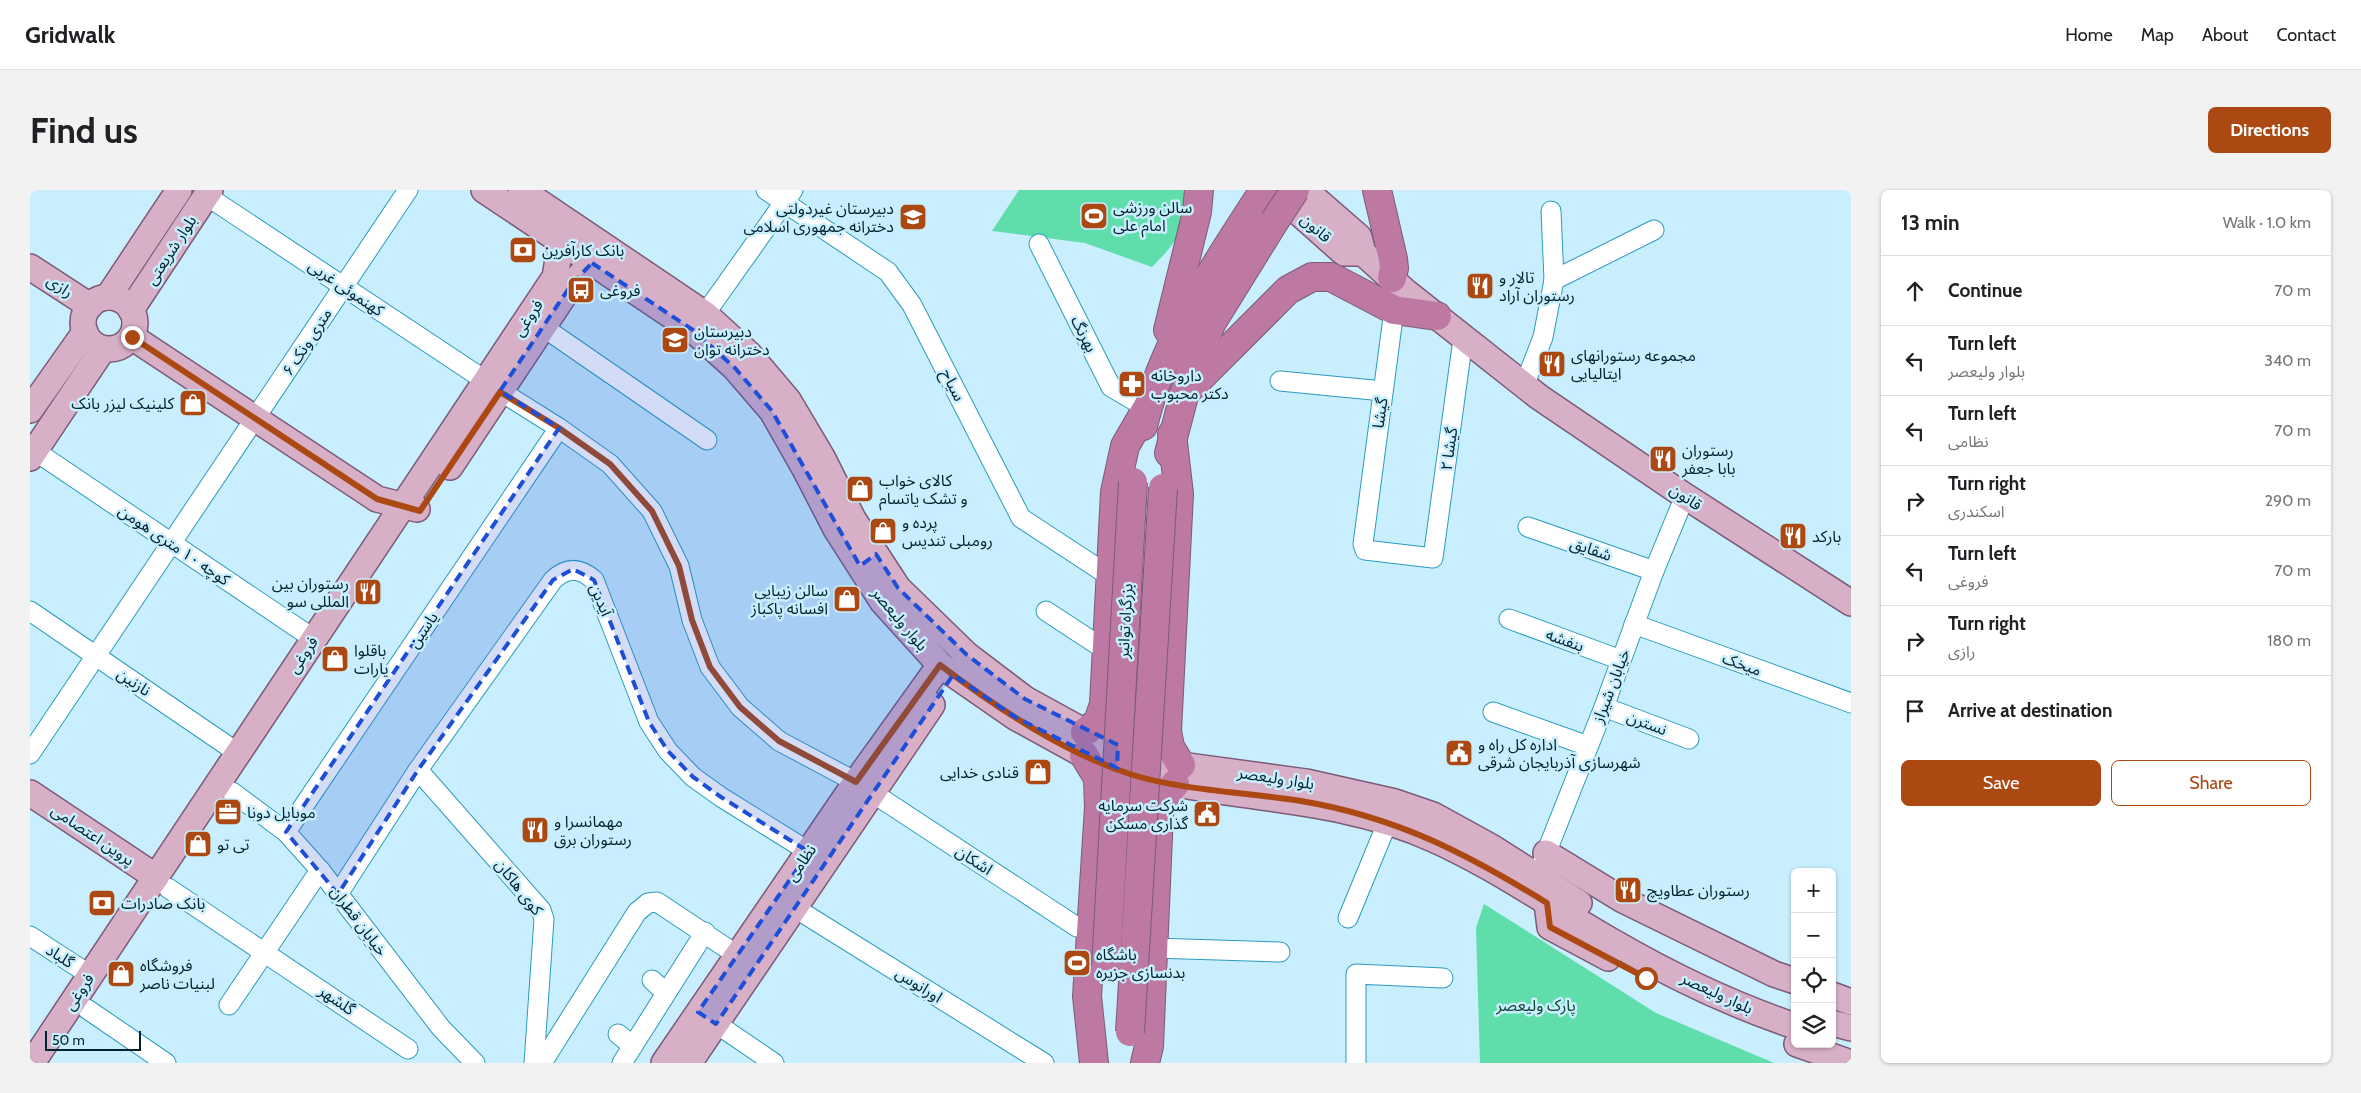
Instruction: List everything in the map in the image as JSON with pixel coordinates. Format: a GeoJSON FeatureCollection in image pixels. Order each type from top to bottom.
{"type":"FeatureCollection","features":[{"type":"Feature","properties":{"kind":"highway"},"geometry":{"type":"LineString","coordinates":[[1157,378],[1197,212],[1199,190]]}},
{"type":"Feature","properties":{"kind":"highway"},"geometry":{"type":"LineString","coordinates":[[1264,207],[1295,190]]}},
{"type":"Feature","properties":{"kind":"highway"},"geometry":{"type":"LineString","coordinates":[[1377,190],[1393,259],[1392,278]]}},
{"type":"Feature","properties":{"kind":"highway","name":"بزرگراه توانیر"},"geometry":{"type":"LineString","coordinates":[[1098,1063],[1106,966],[1133,482],[1138,446],[1147,408],[1157,378],[1182,322],[1264,207]]}},
{"type":"Feature","properties":{"kind":"highway","name":"بزرگراه توانیر"},"geometry":{"type":"LineString","coordinates":[[1129,1063],[1163,488],[1172,434],[1190,373],[1264,207]]}},
{"type":"Feature","properties":{"kind":"highway"},"geometry":{"type":"LineString","coordinates":[[1184,394],[1288,290],[1312,277],[1331,277],[1394,310],[1437,316]]}},
{"type":"Feature","properties":{"kind":"highway"},"geometry":{"type":"LineString","coordinates":[[1094,1063],[1087,996],[1099,807],[1098,778],[1084,743],[1098,722],[1104,704],[1115,492],[1125,446],[1147,408]]}},
{"type":"Feature","properties":{"kind":"highway"},"geometry":{"type":"LineString","coordinates":[[1145,1063],[1149,1046],[1159,813],[1165,796],[1178,774],[1166,731],[1179,494],[1172,434]]}},
{"type":"Feature","properties":{"kind":"highway"},"geometry":{"type":"LineString","coordinates":[[1104,704],[1118,715],[1135,720],[1152,718],[1168,709]]}},
{"type":"Feature","properties":{"kind":"highway"},"geometry":{"type":"LineString","coordinates":[[1099,807],[1113,798],[1130,796],[1146,801],[1159,813]]}},
{"type":"Feature","properties":{"kind":"main road","name":"بلوار شریعتى"},"geometry":{"type":"LineString","coordinates":[[99,302],[179,190]]}},
{"type":"Feature","properties":{"kind":"main road","name":"بلوار ولیعصر"},"geometry":{"type":"LineString","coordinates":[[484,190],[693,330],[735,368],[772,412],[805,468],[836,529],[967,655],[1084,743],[1133,775],[1178,774],[1306,782],[1395,802],[1433,815],[1493,848],[1542,865],[1620,931],[1714,978],[1774,1005],[1791,1010]]}},
{"type":"Feature","properties":{"kind":"main road","name":"بلوار ولیعصر"},"geometry":{"type":"LineString","coordinates":[[521,190],[705,314],[749,354],[788,400],[823,459],[853,519],[882,601],[946,670],[1015,717],[1084,743]]}},
{"type":"Feature","properties":{"kind":"main road","name":"قانون"},"geometry":{"type":"LineString","coordinates":[[1273,190],[1344,253],[1363,253]]}},
{"type":"Feature","properties":{"kind":"main road","name":"قانون"},"geometry":{"type":"LineString","coordinates":[[1305,190],[1359,237],[1363,253],[1463,339],[1524,386],[1685,496],[1851,603]]}},
{"type":"Feature","properties":{"kind":"main road","name":"بلوار شریعتى"},"geometry":{"type":"LineString","coordinates":[[131,310],[209,193]]}},
{"type":"Feature","properties":{"kind":"main road","name":"فروغى"},"geometry":{"type":"LineString","coordinates":[[32,1063],[90,975],[232,792],[405,517],[493,386],[555,277],[561,242]]}},
{"type":"Feature","properties":{"kind":"main road","name":"فروغى"},"geometry":{"type":"LineString","coordinates":[[493,386],[543,327],[571,286],[592,263]]}},
{"type":"Feature","properties":{"kind":"main road","name":"رازی"},"geometry":{"type":"LineString","coordinates":[[30,266],[99,302]]}},
{"type":"Feature","properties":{"kind":"main road"},"geometry":{"type":"LineString","coordinates":[[30,410],[84,332],[84,318],[99,302],[122,300],[131,310],[135,324],[132,337],[116,349],[103,349],[92,343],[84,332]]}},
{"type":"Feature","properties":{"kind":"main road"},"geometry":{"type":"LineString","coordinates":[[132,337],[255,420],[405,517]]}},
{"type":"Feature","properties":{"kind":"main road"},"geometry":{"type":"LineString","coordinates":[[32,454],[103,349]]}},
{"type":"Feature","properties":{"kind":"main road","name":"فروغى"},"geometry":{"type":"LineString","coordinates":[[51,1063],[87,1009],[238,753],[314,639],[405,517]]}},
{"type":"Feature","properties":{"kind":"main road","name":"نظامی"},"geometry":{"type":"LineString","coordinates":[[664,1063],[707,1018],[784,912],[817,857],[946,670]]}},
{"type":"Feature","properties":{"kind":"main road","name":"بلوار ولیعصر"},"geometry":{"type":"LineString","coordinates":[[1178,774],[1360,813],[1388,821],[1432,838],[1487,866],[1614,943],[1710,992],[1791,1024]]}},
{"type":"Feature","properties":{"kind":"main road","name":"پروین اعتصامى"},"geometry":{"type":"LineString","coordinates":[[30,793],[162,882]]}},
{"type":"Feature","properties":{"kind":"main road"},"geometry":{"type":"LineString","coordinates":[[1542,865],[1624,900],[1774,974],[1791,980]]}},
{"type":"Feature","properties":{"kind":"main road"},"geometry":{"type":"LineString","coordinates":[[1547,903],[1550,927],[1646,978],[1752,1029],[1791,1042]]}},
{"type":"Feature","properties":{"kind":"main road","name":"نظامی"},"geometry":{"type":"LineString","coordinates":[[689,1063],[707,1018],[737,956],[784,912]]}},
{"type":"Feature","properties":{"kind":"main road"},"geometry":{"type":"LineString","coordinates":[[1836,996],[1851,1002]]}},
{"type":"Feature","properties":{"kind":"main road"},"geometry":{"type":"LineString","coordinates":[[1836,1024],[1851,1028]]}},
{"type":"Feature","properties":{"kind":"main road"},"geometry":{"type":"LineString","coordinates":[[1836,1040],[1851,1045]]}},
{"type":"Feature","properties":{"kind":"main road"},"geometry":{"type":"LineString","coordinates":[[1808,1048],[1851,1063]]}},
{"type":"Feature","properties":{"kind":"street","name":"۶ متری ونک"},"geometry":{"type":"LineString","coordinates":[[30,754],[408,190]]}},
{"type":"Feature","properties":{"kind":"street","name":"سیاح"},"geometry":{"type":"LineString","coordinates":[[766,190],[788,196],[888,272],[912,304],[1021,518],[1111,577]]}},
{"type":"Feature","properties":{"kind":"street","name":"کهنموئی غربی"},"geometry":{"type":"LineString","coordinates":[[209,193],[343,286],[559,428]]}},
{"type":"Feature","properties":{"kind":"street"},"geometry":{"type":"LineString","coordinates":[[705,314],[788,196]]}},
{"type":"Feature","properties":{"kind":"street"},"geometry":{"type":"LineString","coordinates":[[1524,386],[1543,337],[1554,280],[1551,211]]}},
{"type":"Feature","properties":{"kind":"street"},"geometry":{"type":"LineString","coordinates":[[1554,280],[1654,230]]}},
{"type":"Feature","properties":{"kind":"street","name":"بهرنگ"},"geometry":{"type":"LineString","coordinates":[[1039,244],[1111,387],[1147,408]]}},
{"type":"Feature","properties":{"kind":"street","name":"گیشا"},"geometry":{"type":"LineString","coordinates":[[1362,548],[1394,310],[1392,278]]}},
{"type":"Feature","properties":{"kind":"street"},"geometry":{"type":"LineString","coordinates":[[543,327],[707,440]]}},
{"type":"Feature","properties":{"kind":"street","name":"گیشا ۲"},"geometry":{"type":"LineString","coordinates":[[1362,548],[1365,550],[1433,558],[1463,339]]}},
{"type":"Feature","properties":{"kind":"street"},"geometry":{"type":"LineString","coordinates":[[1280,381],[1383,391]]}},
{"type":"Feature","properties":{"kind":"street","name":"اشکان"},"geometry":{"type":"LineString","coordinates":[[559,428],[610,464],[652,511],[679,566],[692,620],[710,667],[740,707],[779,741],[864,788],[1077,927]]}},
{"type":"Feature","properties":{"kind":"street","name":"یاسین"},"geometry":{"type":"LineString","coordinates":[[286,832],[559,428]]}},
{"type":"Feature","properties":{"kind":"street","name":"کوچه ۱۰ متری هومن"},"geometry":{"type":"LineString","coordinates":[[32,454],[172,544],[314,639]]}},
{"type":"Feature","properties":{"kind":"street","name":"خیابان شیراز"},"geometry":{"type":"LineString","coordinates":[[1542,865],[1604,707],[1654,571],[1685,496]]}},
{"type":"Feature","properties":{"kind":"street","name":"شقایق"},"geometry":{"type":"LineString","coordinates":[[1528,527],[1654,571]]}},
{"type":"Feature","properties":{"kind":"street","name":"آیدین"},"geometry":{"type":"LineString","coordinates":[[338,894],[418,770],[553,580],[562,572],[573,569],[585,572],[594,580],[649,722],[668,752],[693,777],[721,797],[817,857]]}},
{"type":"Feature","properties":{"kind":"street","name":"نازنین"},"geometry":{"type":"LineString","coordinates":[[30,611],[238,753]]}},
{"type":"Feature","properties":{"kind":"street"},"geometry":{"type":"LineString","coordinates":[[1046,611],[1107,651]]}},
{"type":"Feature","properties":{"kind":"street","name":"بنفشه"},"geometry":{"type":"LineString","coordinates":[[1509,619],[1621,660]]}},
{"type":"Feature","properties":{"kind":"street","name":"میخک"},"geometry":{"type":"LineString","coordinates":[[1634,624],[1851,703]]}},
{"type":"Feature","properties":{"kind":"street","name":"نسترن"},"geometry":{"type":"LineString","coordinates":[[1604,707],[1689,739]]}},
{"type":"Feature","properties":{"kind":"street"},"geometry":{"type":"LineString","coordinates":[[1493,712],[1588,746]]}},
{"type":"Feature","properties":{"kind":"street","name":"کوی هاکان"},"geometry":{"type":"LineString","coordinates":[[418,770],[541,910],[544,919],[534,1063]]}},
{"type":"Feature","properties":{"kind":"street","name":"خیابان قطران"},"geometry":{"type":"LineString","coordinates":[[232,792],[286,832],[320,870],[441,1028],[475,1063]]}},
{"type":"Feature","properties":{"kind":"street"},"geometry":{"type":"LineString","coordinates":[[1348,918],[1388,821]]}},
{"type":"Feature","properties":{"kind":"street"},"geometry":{"type":"LineString","coordinates":[[229,1005],[320,870]]}},
{"type":"Feature","properties":{"kind":"street","name":"گلشهر"},"geometry":{"type":"LineString","coordinates":[[162,882],[408,1049]]}},
{"type":"Feature","properties":{"kind":"street"},"geometry":{"type":"LineString","coordinates":[[542,1063],[637,912],[648,903],[658,902],[705,932],[737,956]]}},
{"type":"Feature","properties":{"kind":"street","name":"اورانوس"},"geometry":{"type":"LineString","coordinates":[[784,912],[1044,1063]]}},
{"type":"Feature","properties":{"kind":"street"},"geometry":{"type":"LineString","coordinates":[[622,1063],[625,1040],[666,993],[705,932]]}},
{"type":"Feature","properties":{"kind":"street","name":"گلباد"},"geometry":{"type":"LineString","coordinates":[[30,936],[90,975]]}},
{"type":"Feature","properties":{"kind":"street"},"geometry":{"type":"LineString","coordinates":[[1153,948],[1280,952]]}},
{"type":"Feature","properties":{"kind":"street"},"geometry":{"type":"LineString","coordinates":[[1356,1063],[1356,974],[1443,978]]}},
{"type":"Feature","properties":{"kind":"street"},"geometry":{"type":"LineString","coordinates":[[652,980],[666,993]]}},
{"type":"Feature","properties":{"kind":"street"},"geometry":{"type":"LineString","coordinates":[[87,1009],[166,1063]]}},
{"type":"Feature","properties":{"kind":"street"},"geometry":{"type":"LineString","coordinates":[[707,1018],[774,1063]]}},
{"type":"Feature","properties":{"kind":"highlighted area"},"geometry":{"type":"Polygon","coordinates":[[[592,263],[693,330],[735,368],[772,411],[860,566],[876,554],[898,588],[967,655],[1025,699],[1118,745],[1117,768],[1015,717],[953,675],[716,1024],[698,1012],[809,852],[721,797],[693,777],[668,751],[649,722],[594,580],[573,569],[553,580],[418,770],[338,894],[286,832],[559,428],[500,391],[571,285],[592,263]]]}},
{"type":"Feature","properties":{"kind":"green space","name":"سالن ورزشی امام علی"},"geometry":{"type":"Polygon","coordinates":[[[1019,190],[1191,190],[1179,233],[1152,267],[1085,243],[992,231],[1019,190]]]}},
{"type":"Feature","properties":{"kind":"green space","name":"پارک ولیعصر"},"geometry":{"type":"Polygon","coordinates":[[[1484,904],[1656,1013],[1774,1063],[1480,1063],[1476,928],[1484,904]]]}},
{"type":"Feature","properties":{"kind":"place","name":"سالن ورزشی امام علی"},"geometry":{"type":"Point","coordinates":[1094,216]}},
{"type":"Feature","properties":{"kind":"place","name":"دبیرستان غیردولتی دخترانه جمهوری اسلامی"},"geometry":{"type":"Point","coordinates":[913,217]}},
{"type":"Feature","properties":{"kind":"place","name":"بانک کارآفرین"},"geometry":{"type":"Point","coordinates":[523,250]}},
{"type":"Feature","properties":{"kind":"place","name":"تالار و رستوران آراد"},"geometry":{"type":"Point","coordinates":[1480,286]}},
{"type":"Feature","properties":{"kind":"place","name":"فروغی"},"geometry":{"type":"Point","coordinates":[581,290]}},
{"type":"Feature","properties":{"kind":"place","name":"دبیرستان دخترانه توان"},"geometry":{"type":"Point","coordinates":[675,340]}},
{"type":"Feature","properties":{"kind":"place","name":"مجموعه رستورانهای ایتالیایی"},"geometry":{"type":"Point","coordinates":[1552,364]}},
{"type":"Feature","properties":{"kind":"place","name":"داروخانه دکتر محبوب"},"geometry":{"type":"Point","coordinates":[1132,384]}},
{"type":"Feature","properties":{"kind":"place","name":"کلینیک لیزر بانک"},"geometry":{"type":"Point","coordinates":[193,403]}},
{"type":"Feature","properties":{"kind":"place","name":"رستوران بابا جعفر"},"geometry":{"type":"Point","coordinates":[1663,459]}},
{"type":"Feature","properties":{"kind":"place","name":"کالای خواب و تشک یاتسام"},"geometry":{"type":"Point","coordinates":[860,489]}},
{"type":"Feature","properties":{"kind":"place","name":"پرده و رومبلی تندیس"},"geometry":{"type":"Point","coordinates":[883,531]}},
{"type":"Feature","properties":{"kind":"place","name":"بارکد"},"geometry":{"type":"Point","coordinates":[1793,536]}},
{"type":"Feature","properties":{"kind":"place","name":"رستوران بین المللی سو"},"geometry":{"type":"Point","coordinates":[368,592]}},
{"type":"Feature","properties":{"kind":"place","name":"سالن زیبایی افسانه پاکباز"},"geometry":{"type":"Point","coordinates":[847,599]}},
{"type":"Feature","properties":{"kind":"place","name":"باقلوا یارات"},"geometry":{"type":"Point","coordinates":[335,659]}},
{"type":"Feature","properties":{"kind":"place","name":"اداره کل راه و شهرسازی آذربایجان شرقی"},"geometry":{"type":"Point","coordinates":[1459,753]}},
{"type":"Feature","properties":{"kind":"place","name":"قنادی خدایی"},"geometry":{"type":"Point","coordinates":[1038,772]}},
{"type":"Feature","properties":{"kind":"place","name":"موبایل دونا"},"geometry":{"type":"Point","coordinates":[228,812]}},
{"type":"Feature","properties":{"kind":"place","name":"شرکت سرمایه گذاری مسکن"},"geometry":{"type":"Point","coordinates":[1207,814]}},
{"type":"Feature","properties":{"kind":"place","name":"مهمانسرا و رستوران برق"},"geometry":{"type":"Point","coordinates":[535,830]}},
{"type":"Feature","properties":{"kind":"place","name":"تی تو"},"geometry":{"type":"Point","coordinates":[198,844]}},
{"type":"Feature","properties":{"kind":"place","name":"رستوران عطاویچ"},"geometry":{"type":"Point","coordinates":[1628,890]}},
{"type":"Feature","properties":{"kind":"place","name":"بانک صادرات"},"geometry":{"type":"Point","coordinates":[102,903]}},
{"type":"Feature","properties":{"kind":"place","name":"باشگاه بدنسازی جزیره"},"geometry":{"type":"Point","coordinates":[1077,963]}},
{"type":"Feature","properties":{"kind":"place","name":"فروشگاه لبنیات ناصر"},"geometry":{"type":"Point","coordinates":[121,974]}},
{"type":"Feature","properties":{"kind":"route"},"geometry":{"type":"LineString","coordinates":[[132,337],[377,499],[404,504],[420,511],[500,392],[559,428],[610,464],[652,511],[679,566],[692,620],[710,667],[740,707],[779,741],[856,782],[940,665],[1015,717],[1084,755],[1133,775],[1175,784],[1302,801],[1360,813],[1388,821],[1432,838],[1487,866],[1547,903],[1550,927],[1646,978]]}}]}
